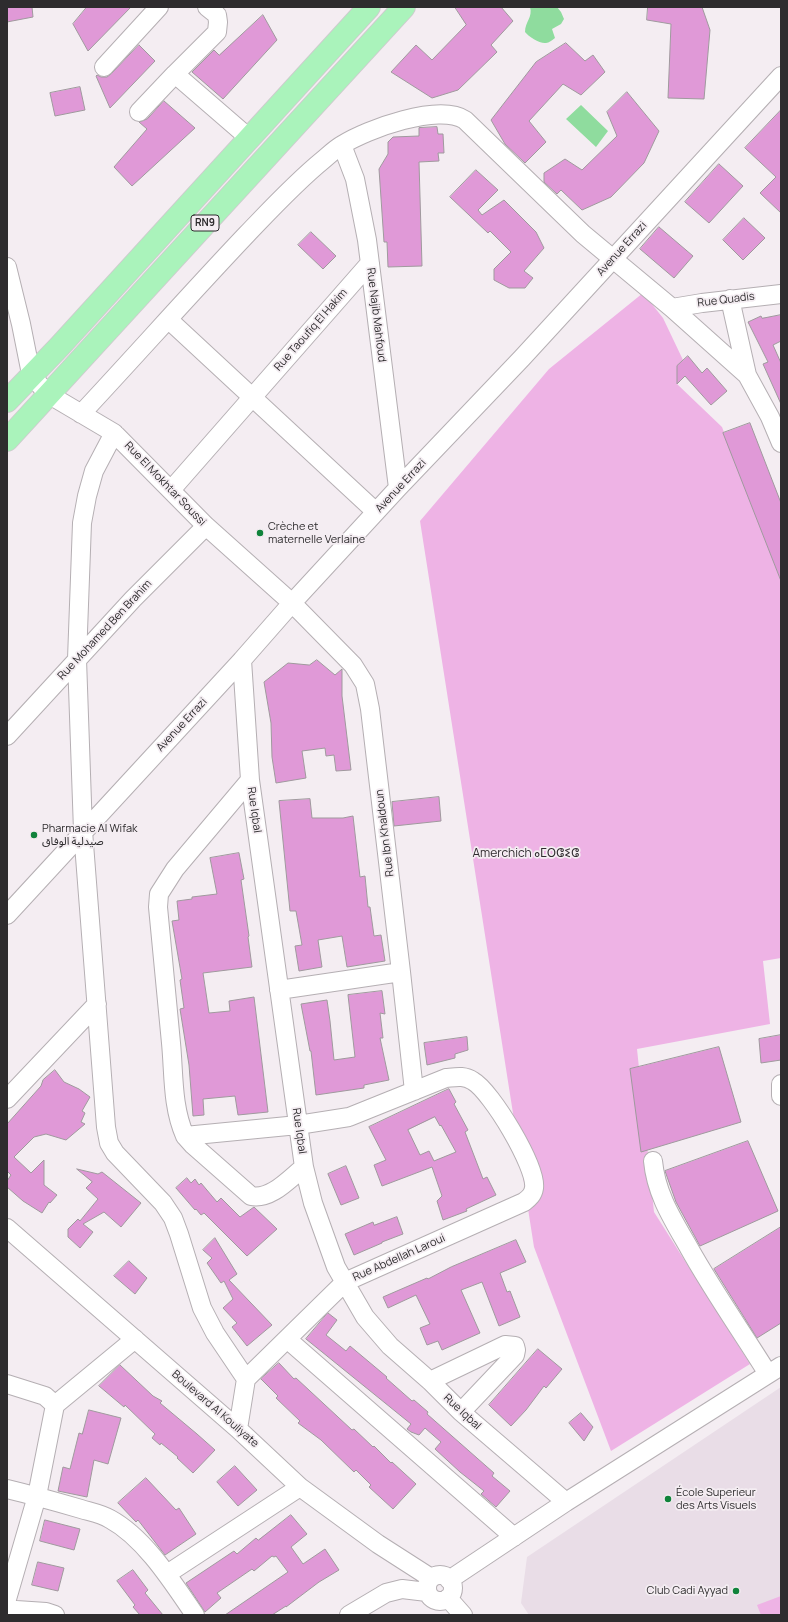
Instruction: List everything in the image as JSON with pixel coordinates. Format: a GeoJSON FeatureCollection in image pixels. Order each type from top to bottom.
{"type":"FeatureCollection","features":[{"type":"Feature","properties":{"kind":"main road","name":"RN9"},"geometry":{"type":"LineString","coordinates":[[7,401],[31,374],[59,347],[369,7]]}},
{"type":"Feature","properties":{"kind":"main road","name":"RN9"},"geometry":{"type":"LineString","coordinates":[[7,440],[404,7]]}},
{"type":"Feature","properties":{"kind":"street"},"geometry":{"type":"LineString","coordinates":[[104,67],[159,7]]}},
{"type":"Feature","properties":{"kind":"street"},"geometry":{"type":"LineString","coordinates":[[139,112],[174,74],[217,32],[217,15],[207,7]]}},
{"type":"Feature","properties":{"kind":"street"},"geometry":{"type":"LineString","coordinates":[[174,74],[249,138]]}},
{"type":"Feature","properties":{"kind":"street","name":"Avenue Errazi"},"geometry":{"type":"LineString","coordinates":[[7,915],[398,488],[522,358],[781,76]]}},
{"type":"Feature","properties":{"kind":"street"},"geometry":{"type":"LineString","coordinates":[[81,414],[286,193],[310,170],[342,145],[374,129],[395,122],[433,115],[450,115],[461,117],[472,126],[583,234],[672,308],[747,375],[776,416],[781,443]]}},
{"type":"Feature","properties":{"kind":"street","name":"Rue Najib Mahfoud"},"geometry":{"type":"LineString","coordinates":[[342,145],[350,165],[359,196],[370,263],[398,488]]}},
{"type":"Feature","properties":{"kind":"street","name":"Rue Taoufiq El Hakim"},"geometry":{"type":"LineString","coordinates":[[171,490],[370,263]]}},
{"type":"Feature","properties":{"kind":"street"},"geometry":{"type":"LineString","coordinates":[[7,267],[31,374]]}},
{"type":"Feature","properties":{"kind":"street","name":"Rue Quadis"},"geometry":{"type":"LineString","coordinates":[[672,308],[730,299],[781,294]]}},
{"type":"Feature","properties":{"kind":"street"},"geometry":{"type":"LineString","coordinates":[[730,299],[747,375]]}},
{"type":"Feature","properties":{"kind":"street"},"geometry":{"type":"LineString","coordinates":[[169,320],[376,512]]}},
{"type":"Feature","properties":{"kind":"street","name":"Rue El Mokhtar Soussi"},"geometry":{"type":"LineString","coordinates":[[31,374],[48,394],[114,433],[206,526],[292,603]]}},
{"type":"Feature","properties":{"kind":"street"},"geometry":{"type":"LineString","coordinates":[[114,433],[94,471],[82,523],[78,659],[83,831],[106,1127],[109,1143],[115,1153],[163,1203],[173,1218],[202,1308],[218,1338],[246,1379],[238,1429]]}},
{"type":"Feature","properties":{"kind":"street","name":"Rue Mohamed Ben Brahim"},"geometry":{"type":"LineString","coordinates":[[7,736],[133,599],[206,526]]}},
{"type":"Feature","properties":{"kind":"street","name":"Rue Ibn Khaldoun"},"geometry":{"type":"LineString","coordinates":[[292,603],[353,665],[365,684],[370,709],[414,1091]]}},
{"type":"Feature","properties":{"kind":"street","name":"Rue Iqbal"},"geometry":{"type":"LineString","coordinates":[[242,660],[250,780],[304,1168],[313,1203],[336,1267],[365,1317],[379,1335],[430,1381],[461,1412],[566,1502]]}},
{"type":"Feature","properties":{"kind":"street"},"geometry":{"type":"LineString","coordinates":[[250,780],[175,869],[159,894],[158,907],[176,1109],[185,1136],[193,1145],[251,1196],[264,1197],[273,1192],[304,1168]]}},
{"type":"Feature","properties":{"kind":"street"},"geometry":{"type":"LineString","coordinates":[[279,990],[401,972]]}},
{"type":"Feature","properties":{"kind":"street"},"geometry":{"type":"LineString","coordinates":[[7,1100],[97,1004]]}},
{"type":"Feature","properties":{"kind":"street","name":"Rue Abdellah Laroui"},"geometry":{"type":"LineString","coordinates":[[246,1379],[345,1282],[524,1202],[532,1195],[534,1186],[532,1170],[514,1135],[494,1104],[474,1081],[461,1076],[446,1078],[414,1091]]}},
{"type":"Feature","properties":{"kind":"street"},"geometry":{"type":"LineString","coordinates":[[781,1084],[781,1096]]}},
{"type":"Feature","properties":{"kind":"street"},"geometry":{"type":"LineString","coordinates":[[185,1136],[298,1125],[349,1117],[414,1091]]}},
{"type":"Feature","properties":{"kind":"street"},"geometry":{"type":"LineString","coordinates":[[449,1580],[566,1502],[775,1370],[702,1271],[662,1199],[654,1174],[653,1161]]}},
{"type":"Feature","properties":{"kind":"street","name":"Boulevard Al Kouliyate"},"geometry":{"type":"LineString","coordinates":[[7,1228],[238,1429],[300,1487],[378,1544],[429,1585]]}},
{"type":"Feature","properties":{"kind":"street"},"geometry":{"type":"LineString","coordinates":[[55,1615],[11,1606],[37,1496],[55,1405],[135,1339]]}},
{"type":"Feature","properties":{"kind":"street"},"geometry":{"type":"LineString","coordinates":[[287,1339],[514,1537]]}},
{"type":"Feature","properties":{"kind":"street"},"geometry":{"type":"LineString","coordinates":[[430,1381],[505,1345],[514,1346],[516,1350],[514,1355],[461,1412]]}},
{"type":"Feature","properties":{"kind":"street"},"geometry":{"type":"LineString","coordinates":[[7,1384],[45,1396],[55,1405]]}},
{"type":"Feature","properties":{"kind":"street"},"geometry":{"type":"LineString","coordinates":[[167,1574],[300,1487]]}},
{"type":"Feature","properties":{"kind":"street"},"geometry":{"type":"LineString","coordinates":[[7,1489],[37,1496],[109,1518],[134,1536],[167,1574],[195,1615]]}},
{"type":"Feature","properties":{"kind":"street"},"geometry":{"type":"LineString","coordinates":[[349,1615],[386,1593],[429,1585],[441,1575],[449,1580],[452,1584],[452,1589],[448,1598],[439,1601],[430,1596],[429,1585]]}},
{"type":"Feature","properties":{"kind":"street"},"geometry":{"type":"LineString","coordinates":[[448,1598],[463,1615]]}},
{"type":"Feature","properties":{"kind":"shaded area"},"geometry":{"type":"Polygon","coordinates":[[[530,7],[557,7],[561,12],[564,19],[561,24],[552,29],[555,38],[549,42],[544,43],[538,41],[525,32],[526,25],[530,17],[530,7]]]}},
{"type":"Feature","properties":{"kind":"shaded area"},"geometry":{"type":"Polygon","coordinates":[[[581,105],[608,131],[596,147],[566,119],[581,105]]]}},
{"type":"Feature","properties":{"kind":"shaded area"},"geometry":{"type":"Polygon","coordinates":[[[643,293],[663,318],[683,360],[677,384],[722,427],[781,581],[781,958],[763,961],[770,1024],[637,1049],[654,1212],[750,1364],[611,1451],[534,1247],[420,521],[549,369],[643,293]]]}},
{"type":"Feature","properties":{"kind":"shaded area","name":"École Superieur des Arts Visuels"},"geometry":{"type":"Polygon","coordinates":[[[781,1387],[781,1615],[529,1615],[521,1603],[527,1557],[781,1387]]]}},
{"type":"Feature","properties":{"kind":"shaded area"},"geometry":{"type":"Polygon","coordinates":[[[781,1596],[781,1615],[761,1615],[757,1605],[781,1596]]]}},
{"type":"Feature","properties":{"kind":"building"},"geometry":{"type":"Polygon","coordinates":[[[7,7],[32,7],[33,17],[7,22],[7,7]]]}},
{"type":"Feature","properties":{"kind":"building"},"geometry":{"type":"Polygon","coordinates":[[[87,7],[131,7],[88,51],[73,24],[87,7]]]}},
{"type":"Feature","properties":{"kind":"building"},"geometry":{"type":"Polygon","coordinates":[[[455,7],[501,7],[513,21],[491,45],[497,52],[458,90],[432,98],[391,72],[416,45],[432,60],[466,25],[455,7]]]}},
{"type":"Feature","properties":{"kind":"building"},"geometry":{"type":"Polygon","coordinates":[[[648,7],[702,7],[710,30],[704,99],[668,98],[671,24],[647,20],[648,7]]]}},
{"type":"Feature","properties":{"kind":"building"},"geometry":{"type":"Polygon","coordinates":[[[263,15],[277,40],[223,99],[192,72],[214,50],[219,55],[263,15]]]}},
{"type":"Feature","properties":{"kind":"building"},"geometry":{"type":"Polygon","coordinates":[[[566,43],[585,61],[593,55],[605,72],[581,95],[563,84],[529,121],[546,142],[525,163],[505,144],[491,120],[536,62],[566,43]]]}},
{"type":"Feature","properties":{"kind":"building"},"geometry":{"type":"Polygon","coordinates":[[[139,45],[155,61],[110,108],[96,76],[107,77],[139,45]]]}},
{"type":"Feature","properties":{"kind":"building"},"geometry":{"type":"Polygon","coordinates":[[[80,87],[85,110],[55,116],[50,93],[80,87]]]}},
{"type":"Feature","properties":{"kind":"building"},"geometry":{"type":"Polygon","coordinates":[[[627,92],[659,131],[644,163],[611,197],[582,210],[561,190],[557,194],[544,182],[544,173],[565,159],[582,170],[617,136],[607,112],[627,92]]]}},
{"type":"Feature","properties":{"kind":"building"},"geometry":{"type":"Polygon","coordinates":[[[164,101],[195,128],[132,186],[114,167],[147,129],[139,122],[147,119],[164,101]]]}},
{"type":"Feature","properties":{"kind":"building"},"geometry":{"type":"Polygon","coordinates":[[[781,110],[781,213],[760,193],[776,177],[745,148],[781,110]]]}},
{"type":"Feature","properties":{"kind":"building"},"geometry":{"type":"Polygon","coordinates":[[[437,127],[438,134],[443,134],[444,153],[438,153],[439,161],[419,162],[422,266],[388,267],[387,242],[384,242],[379,169],[388,154],[388,142],[393,137],[419,136],[419,128],[437,127]]]}},
{"type":"Feature","properties":{"kind":"building"},"geometry":{"type":"Polygon","coordinates":[[[719,164],[743,186],[709,223],[685,202],[719,164]]]}},
{"type":"Feature","properties":{"kind":"building"},"geometry":{"type":"Polygon","coordinates":[[[476,170],[498,190],[478,210],[482,215],[504,200],[536,232],[544,248],[524,271],[533,278],[525,288],[509,288],[494,280],[494,269],[511,252],[490,231],[488,233],[450,197],[476,170]]]}},
{"type":"Feature","properties":{"kind":"building"},"geometry":{"type":"Polygon","coordinates":[[[744,218],[765,238],[743,260],[723,240],[744,218]]]}},
{"type":"Feature","properties":{"kind":"building"},"geometry":{"type":"Polygon","coordinates":[[[659,227],[693,256],[674,278],[640,249],[659,227]]]}},
{"type":"Feature","properties":{"kind":"building"},"geometry":{"type":"Polygon","coordinates":[[[311,232],[336,256],[323,269],[298,245],[311,232]]]}},
{"type":"Feature","properties":{"kind":"building"},"geometry":{"type":"Polygon","coordinates":[[[781,315],[781,341],[773,345],[781,363],[781,404],[763,364],[768,362],[748,322],[761,316],[762,318],[781,315]]]}},
{"type":"Feature","properties":{"kind":"building"},"geometry":{"type":"Polygon","coordinates":[[[688,356],[702,373],[707,368],[727,391],[711,405],[685,376],[677,384],[677,366],[688,356]]]}},
{"type":"Feature","properties":{"kind":"building"},"geometry":{"type":"Polygon","coordinates":[[[750,423],[781,503],[781,581],[723,433],[750,423]]]}},
{"type":"Feature","properties":{"kind":"building"},"geometry":{"type":"Polygon","coordinates":[[[317,660],[335,675],[342,669],[342,696],[351,770],[336,771],[334,755],[326,756],[325,748],[302,751],[306,778],[276,783],[272,757],[271,723],[264,682],[288,663],[309,665],[317,660]]]}},
{"type":"Feature","properties":{"kind":"building"},"geometry":{"type":"Polygon","coordinates":[[[439,797],[441,821],[394,826],[392,802],[439,797]]]}},
{"type":"Feature","properties":{"kind":"building"},"geometry":{"type":"Polygon","coordinates":[[[310,799],[312,818],[343,818],[353,816],[360,877],[365,876],[368,907],[370,907],[374,936],[381,935],[385,961],[347,967],[342,936],[318,940],[322,967],[299,971],[295,946],[302,945],[296,911],[290,911],[279,801],[310,799]]]}},
{"type":"Feature","properties":{"kind":"building"},"geometry":{"type":"Polygon","coordinates":[[[239,853],[244,879],[241,880],[252,967],[203,973],[209,1013],[230,1011],[229,1001],[254,997],[268,1112],[238,1115],[235,1096],[203,1099],[204,1115],[193,1116],[189,1065],[180,1009],[184,1008],[180,980],[182,979],[172,921],[179,920],[177,901],[192,899],[192,897],[217,894],[210,858],[239,853]]]}},
{"type":"Feature","properties":{"kind":"building"},"geometry":{"type":"Polygon","coordinates":[[[382,991],[385,1014],[380,1013],[383,1038],[380,1038],[389,1080],[364,1085],[364,1088],[316,1095],[311,1051],[301,1004],[327,1000],[334,1060],[355,1057],[348,995],[382,991]]]}},
{"type":"Feature","properties":{"kind":"building"},"geometry":{"type":"Polygon","coordinates":[[[781,1035],[781,1060],[761,1063],[759,1039],[781,1035]]]}},
{"type":"Feature","properties":{"kind":"building"},"geometry":{"type":"Polygon","coordinates":[[[467,1037],[468,1050],[455,1054],[455,1058],[427,1065],[424,1043],[467,1037]]]}},
{"type":"Feature","properties":{"kind":"building"},"geometry":{"type":"Polygon","coordinates":[[[719,1047],[741,1122],[641,1152],[630,1069],[719,1047]]]}},
{"type":"Feature","properties":{"kind":"building"},"geometry":{"type":"Polygon","coordinates":[[[55,1070],[64,1082],[79,1089],[90,1097],[82,1111],[85,1113],[81,1122],[85,1124],[66,1140],[46,1134],[34,1137],[14,1157],[31,1173],[44,1160],[44,1185],[57,1195],[50,1203],[49,1202],[42,1213],[23,1201],[7,1187],[7,1181],[11,1175],[7,1171],[7,1124],[41,1086],[43,1080],[55,1070]]]}},
{"type":"Feature","properties":{"kind":"building"},"geometry":{"type":"Polygon","coordinates":[[[449,1089],[456,1102],[454,1104],[468,1130],[465,1132],[483,1179],[487,1177],[496,1195],[466,1209],[467,1211],[443,1220],[437,1201],[442,1196],[432,1167],[382,1186],[374,1165],[386,1160],[369,1127],[449,1089]],[[435,1117],[408,1130],[420,1155],[429,1151],[434,1161],[456,1152],[441,1125],[440,1126],[435,1117]]]}},
{"type":"Feature","properties":{"kind":"building"},"geometry":{"type":"Polygon","coordinates":[[[748,1141],[778,1211],[700,1246],[676,1202],[665,1171],[748,1141]]]}},
{"type":"Feature","properties":{"kind":"building"},"geometry":{"type":"Polygon","coordinates":[[[346,1166],[359,1198],[341,1205],[328,1174],[346,1166]]]}},
{"type":"Feature","properties":{"kind":"building"},"geometry":{"type":"Polygon","coordinates":[[[77,1169],[98,1174],[102,1172],[141,1203],[121,1227],[104,1212],[83,1224],[93,1232],[80,1248],[68,1237],[68,1229],[78,1219],[80,1221],[98,1199],[86,1188],[92,1182],[77,1169]]]}},
{"type":"Feature","properties":{"kind":"building"},"geometry":{"type":"Polygon","coordinates":[[[187,1178],[191,1183],[195,1179],[199,1185],[201,1183],[217,1202],[221,1198],[240,1217],[254,1207],[277,1229],[247,1256],[204,1213],[201,1215],[196,1209],[195,1210],[176,1188],[187,1178]]]}},
{"type":"Feature","properties":{"kind":"building"},"geometry":{"type":"Polygon","coordinates":[[[397,1217],[403,1234],[354,1255],[345,1234],[373,1222],[374,1225],[397,1217]]]}},
{"type":"Feature","properties":{"kind":"building"},"geometry":{"type":"Polygon","coordinates":[[[781,1227],[781,1323],[757,1338],[714,1269],[781,1227]]]}},
{"type":"Feature","properties":{"kind":"building"},"geometry":{"type":"Polygon","coordinates":[[[215,1238],[237,1274],[229,1280],[272,1325],[247,1346],[232,1327],[237,1323],[223,1308],[233,1299],[224,1281],[221,1283],[207,1263],[212,1258],[203,1250],[215,1238]]]}},
{"type":"Feature","properties":{"kind":"building"},"geometry":{"type":"Polygon","coordinates":[[[516,1240],[526,1262],[500,1273],[507,1292],[510,1291],[520,1317],[499,1326],[482,1282],[461,1290],[480,1333],[442,1350],[438,1341],[427,1345],[420,1328],[430,1324],[416,1295],[388,1308],[383,1297],[516,1240]]]}},
{"type":"Feature","properties":{"kind":"building"},"geometry":{"type":"Polygon","coordinates":[[[129,1261],[147,1278],[135,1294],[114,1276],[129,1261]]]}},
{"type":"Feature","properties":{"kind":"building"},"geometry":{"type":"Polygon","coordinates":[[[328,1313],[337,1320],[326,1335],[346,1351],[350,1346],[387,1377],[386,1378],[412,1401],[414,1400],[428,1412],[427,1414],[494,1473],[492,1476],[510,1491],[496,1507],[481,1494],[484,1491],[435,1449],[441,1442],[425,1428],[419,1435],[407,1429],[411,1424],[306,1339],[328,1313]]]}},
{"type":"Feature","properties":{"kind":"building"},"geometry":{"type":"Polygon","coordinates":[[[538,1349],[562,1369],[546,1388],[544,1386],[526,1410],[511,1426],[489,1405],[538,1349]]]}},
{"type":"Feature","properties":{"kind":"building"},"geometry":{"type":"Polygon","coordinates":[[[279,1363],[294,1379],[296,1378],[352,1430],[354,1429],[416,1484],[393,1509],[369,1487],[371,1485],[356,1470],[354,1472],[321,1440],[298,1423],[300,1421],[276,1398],[278,1396],[261,1379],[279,1363]]]}},
{"type":"Feature","properties":{"kind":"building"},"geometry":{"type":"Polygon","coordinates":[[[120,1365],[153,1396],[162,1401],[160,1403],[215,1450],[193,1473],[177,1458],[178,1457],[161,1443],[160,1445],[152,1438],[155,1434],[125,1405],[124,1407],[99,1386],[120,1365]]]}},
{"type":"Feature","properties":{"kind":"building"},"geometry":{"type":"Polygon","coordinates":[[[89,1410],[121,1418],[108,1464],[94,1460],[87,1497],[58,1491],[63,1467],[70,1469],[79,1433],[82,1434],[89,1410]]]}},
{"type":"Feature","properties":{"kind":"building"},"geometry":{"type":"Polygon","coordinates":[[[581,1413],[593,1427],[584,1441],[569,1423],[581,1413]]]}},
{"type":"Feature","properties":{"kind":"building"},"geometry":{"type":"Polygon","coordinates":[[[235,1466],[257,1490],[238,1506],[217,1482],[235,1466]]]}},
{"type":"Feature","properties":{"kind":"building"},"geometry":{"type":"Polygon","coordinates":[[[146,1478],[176,1510],[179,1508],[196,1534],[165,1555],[138,1520],[136,1522],[118,1503],[146,1478]]]}},
{"type":"Feature","properties":{"kind":"building"},"geometry":{"type":"Polygon","coordinates":[[[291,1515],[307,1534],[291,1547],[303,1564],[325,1549],[339,1570],[272,1615],[225,1615],[288,1572],[276,1556],[272,1556],[254,1571],[252,1569],[217,1593],[221,1598],[205,1612],[186,1583],[234,1551],[237,1554],[256,1538],[258,1540],[291,1515]]]}},
{"type":"Feature","properties":{"kind":"building"},"geometry":{"type":"Polygon","coordinates":[[[45,1520],[80,1529],[74,1550],[40,1541],[45,1520]]]}},
{"type":"Feature","properties":{"kind":"building"},"geometry":{"type":"Polygon","coordinates":[[[38,1562],[64,1568],[58,1591],[32,1585],[38,1562]]]}},
{"type":"Feature","properties":{"kind":"building"},"geometry":{"type":"Polygon","coordinates":[[[133,1570],[148,1590],[145,1593],[163,1615],[140,1615],[133,1607],[135,1605],[117,1581],[133,1570]]]}},
{"type":"Feature","properties":{"kind":"place","name":"Crèche et maternelle Verlaine"},"geometry":{"type":"Point","coordinates":[260,533]}},
{"type":"Feature","properties":{"kind":"place","name":"Pharmacie Al Wifak صيدلية الوفاق"},"geometry":{"type":"Point","coordinates":[34,835]}},
{"type":"Feature","properties":{"kind":"place","name":"École Superieur des Arts Visuels"},"geometry":{"type":"Point","coordinates":[668,1499]}},
{"type":"Feature","properties":{"kind":"place","name":"Club Cadi Ayyad"},"geometry":{"type":"Point","coordinates":[736,1591]}},
{"type":"Feature","properties":{"kind":"district","name":"Amerchich ⴰⵎⵔⵛⵉⵛ"},"geometry":{"type":"Point","coordinates":[526,854]}}]}
